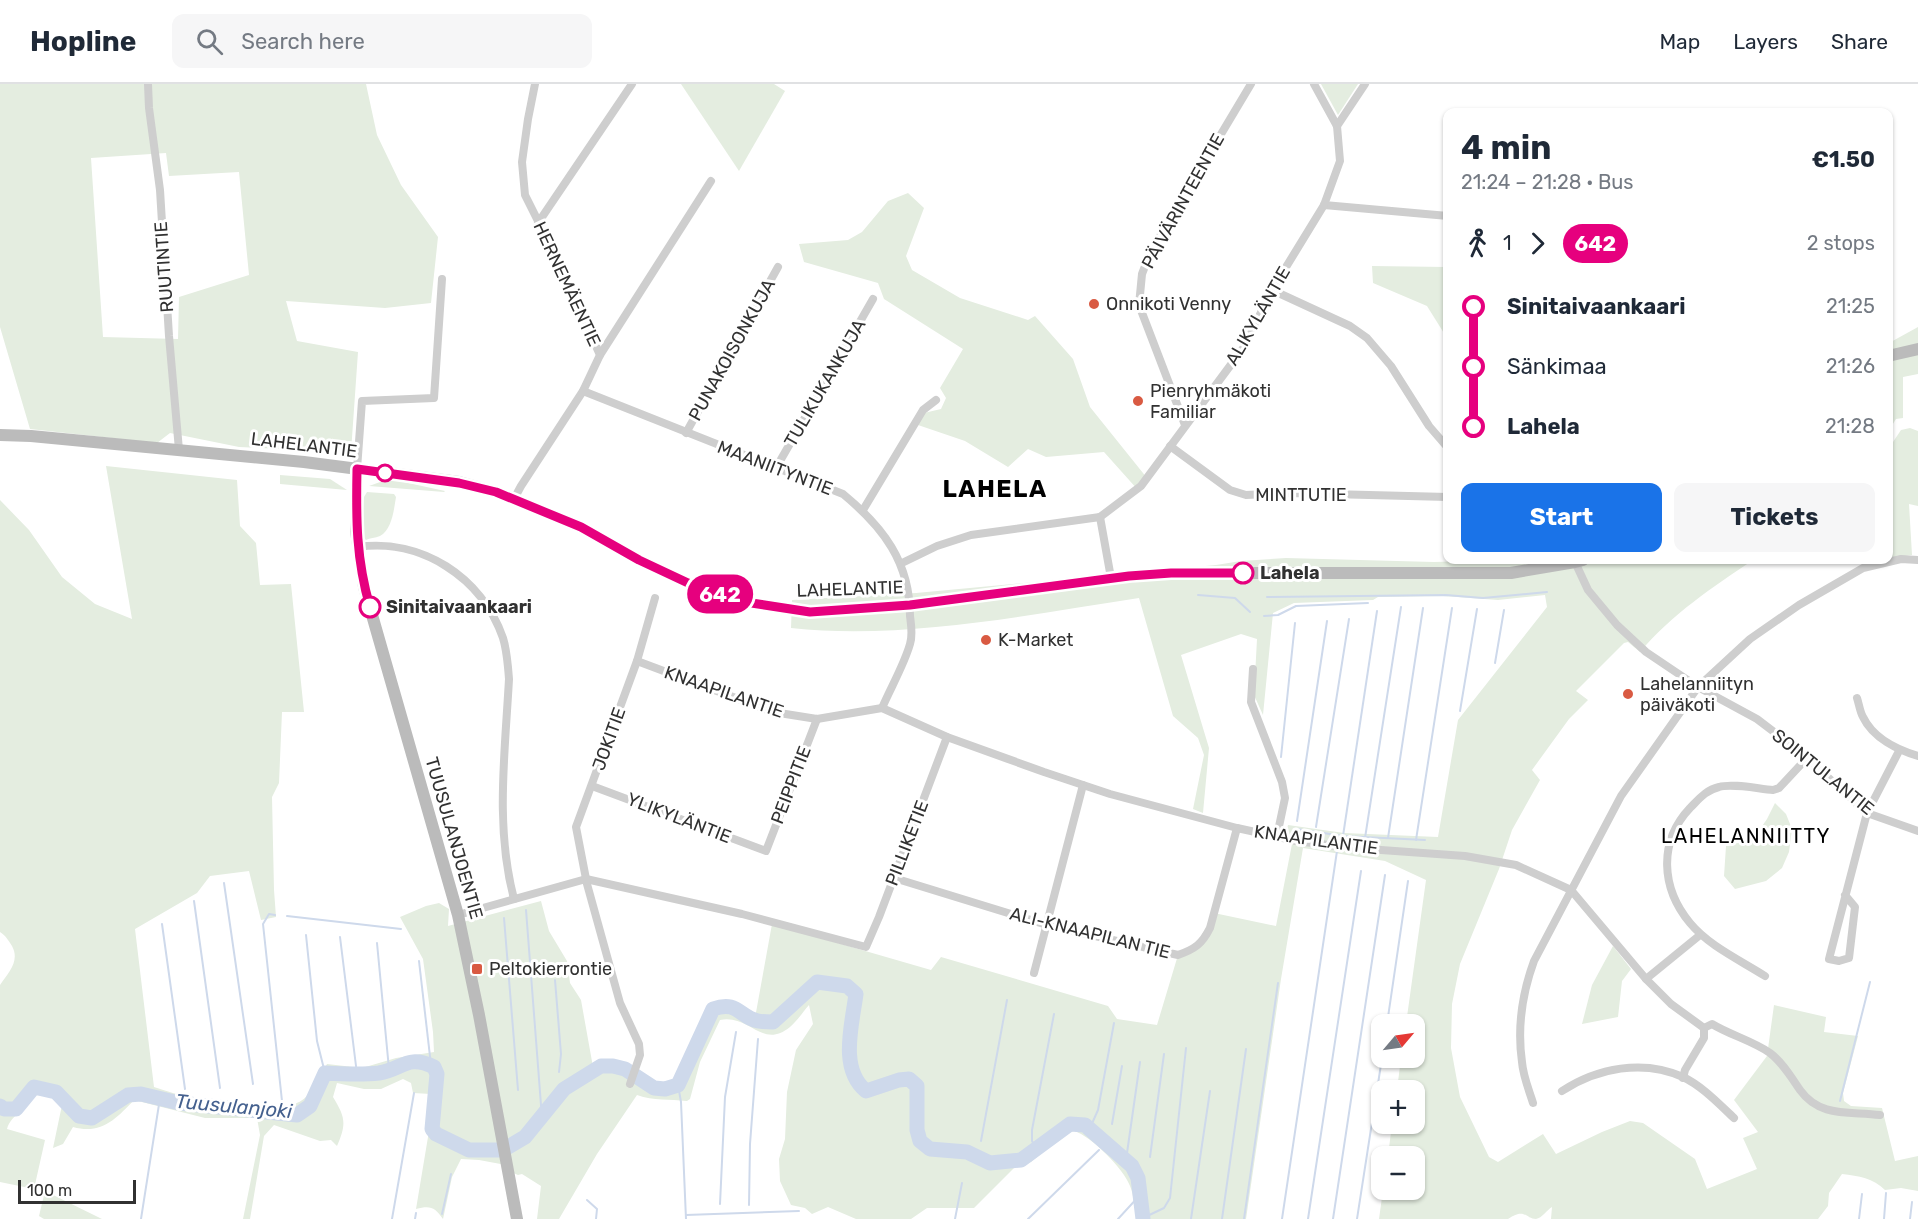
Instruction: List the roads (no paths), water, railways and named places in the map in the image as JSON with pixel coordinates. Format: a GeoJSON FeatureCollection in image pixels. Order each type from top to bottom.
{"type":"FeatureCollection","features":[{"type":"Feature","properties":{"kind":"main road"},"geometry":{"type":"LineString","coordinates":[[1893,355],[1918,349]]}},
{"type":"Feature","properties":{"kind":"main road","name":"LAHELANTIE"},"geometry":{"type":"LineString","coordinates":[[0,435],[32,436],[294,461],[459,483],[496,492],[581,527],[639,560],[688,583],[745,602],[810,612],[910,605],[1111,578],[1171,573],[1511,573],[1562,564]]}},
{"type":"Feature","properties":{"kind":"main road","name":"TUUSULANJOENTIE"},"geometry":{"type":"LineString","coordinates":[[357,469],[357,547],[364,587],[458,915],[478,1006],[517,1219]]}},
{"type":"Feature","properties":{"kind":"street","name":"RUUTINTIE"},"geometry":{"type":"LineString","coordinates":[[148,84],[148,108],[160,190],[168,325],[179,450]]}},
{"type":"Feature","properties":{"kind":"street","name":"HERNEMÄENTIE"},"geometry":{"type":"LineString","coordinates":[[514,499],[583,391],[600,355],[558,261],[525,195],[522,162],[535,84]]}},
{"type":"Feature","properties":{"kind":"street"},"geometry":{"type":"LineString","coordinates":[[538,223],[632,84]]}},
{"type":"Feature","properties":{"kind":"street","name":"PÄIVÄRINTEENTIE"},"geometry":{"type":"LineString","coordinates":[[1185,425],[1138,305],[1142,274],[1150,253],[1251,84]]}},
{"type":"Feature","properties":{"kind":"street","name":"ALIKYLÄNTIE"},"geometry":{"type":"LineString","coordinates":[[902,563],[937,546],[971,536],[1100,517],[1141,486],[1244,347],[1272,290],[1324,205],[1340,161],[1337,126],[1314,84]]}},
{"type":"Feature","properties":{"kind":"street"},"geometry":{"type":"LineString","coordinates":[[1337,126],[1365,84]]}},
{"type":"Feature","properties":{"kind":"street"},"geometry":{"type":"LineString","coordinates":[[600,355],[711,182]]}},
{"type":"Feature","properties":{"kind":"street"},"geometry":{"type":"LineString","coordinates":[[1324,205],[1443,216]]}},
{"type":"Feature","properties":{"kind":"street","name":"PUNAKOISONKUJA"},"geometry":{"type":"LineString","coordinates":[[686,433],[778,267]]}},
{"type":"Feature","properties":{"kind":"street"},"geometry":{"type":"LineString","coordinates":[[357,469],[362,401],[434,398],[442,279]]}},
{"type":"Feature","properties":{"kind":"street"},"geometry":{"type":"LineString","coordinates":[[1272,290],[1350,326],[1367,338],[1391,366],[1429,426],[1443,442]]}},
{"type":"Feature","properties":{"kind":"street","name":"TULIKUKANKUJA"},"geometry":{"type":"LineString","coordinates":[[776,468],[873,298]]}},
{"type":"Feature","properties":{"kind":"street","name":"MAANIITYNTIE"},"geometry":{"type":"LineString","coordinates":[[583,391],[843,494],[863,510],[884,535],[902,563],[910,605]]}},
{"type":"Feature","properties":{"kind":"street"},"geometry":{"type":"LineString","coordinates":[[863,510],[922,410],[936,400]]}},
{"type":"Feature","properties":{"kind":"street","name":"MINTTUTIE"},"geometry":{"type":"LineString","coordinates":[[1170,446],[1230,490],[1246,495],[1290,493],[1443,497]]}},
{"type":"Feature","properties":{"kind":"street"},"geometry":{"type":"LineString","coordinates":[[1100,517],[1111,578]]}},
{"type":"Feature","properties":{"kind":"street"},"geometry":{"type":"LineString","coordinates":[[357,547],[395,547],[429,556],[451,569],[469,584],[495,620],[508,660],[502,808],[503,842],[514,899]]}},
{"type":"Feature","properties":{"kind":"street"},"geometry":{"type":"LineString","coordinates":[[1893,561],[1901,559],[1918,561]]}},
{"type":"Feature","properties":{"kind":"street","name":"SOINTULANTIE"},"geometry":{"type":"LineString","coordinates":[[1580,564],[1588,590],[1617,626],[1646,652],[1698,687],[1757,719],[1807,758],[1867,813],[1918,831]]}},
{"type":"Feature","properties":{"kind":"street"},"geometry":{"type":"LineString","coordinates":[[1533,1103],[1522,1063],[1520,1020],[1524,989],[1534,961],[1621,796],[1698,687],[1750,639],[1800,605],[1863,568],[1880,564]]}},
{"type":"Feature","properties":{"kind":"street","name":"JOKITIE"},"geometry":{"type":"LineString","coordinates":[[630,1084],[640,1055],[639,1044],[620,1003],[586,879],[576,827],[637,661],[655,598]]}},
{"type":"Feature","properties":{"kind":"street"},"geometry":{"type":"LineString","coordinates":[[882,708],[911,642],[910,605]]}},
{"type":"Feature","properties":{"kind":"street","name":"KNAAPILANTIE"},"geometry":{"type":"LineString","coordinates":[[637,661],[773,712],[817,719],[882,708],[947,737],[1083,785],[1237,828],[1296,841],[1353,848],[1465,856],[1516,865],[1571,890],[1646,979],[1671,1004],[1704,1028]]}},
{"type":"Feature","properties":{"kind":"street"},"geometry":{"type":"LineString","coordinates":[[1253,669],[1251,702],[1282,782],[1285,798],[1277,836]]}},
{"type":"Feature","properties":{"kind":"street"},"geometry":{"type":"LineString","coordinates":[[1857,698],[1863,717],[1872,729],[1899,751],[1918,756]]}},
{"type":"Feature","properties":{"kind":"street","name":"PEIPPITIE"},"geometry":{"type":"LineString","coordinates":[[766,851],[817,719]]}},
{"type":"Feature","properties":{"kind":"street","name":"PILLIKETIE"},"geometry":{"type":"LineString","coordinates":[[586,879],[742,914],[866,947],[947,737]]}},
{"type":"Feature","properties":{"kind":"street"},"geometry":{"type":"LineString","coordinates":[[1845,895],[1855,907],[1849,958],[1839,961],[1829,958],[1845,895],[1867,813],[1899,751]]}},
{"type":"Feature","properties":{"kind":"street"},"geometry":{"type":"LineString","coordinates":[[1765,976],[1700,935],[1688,921],[1670,889],[1667,875],[1673,831],[1706,791],[1722,786],[1773,790],[1779,788],[1807,758]]}},
{"type":"Feature","properties":{"kind":"street"},"geometry":{"type":"LineString","coordinates":[[1034,973],[1083,785]]}},
{"type":"Feature","properties":{"kind":"street","name":"YLIKYLÄNTIE"},"geometry":{"type":"LineString","coordinates":[[592,786],[766,851]]}},
{"type":"Feature","properties":{"kind":"street","name":"ALI-KNAAPILAN TIE"},"geometry":{"type":"LineString","coordinates":[[894,878],[1047,925],[1178,955],[1194,949],[1203,941],[1210,928],[1237,828]]}},
{"type":"Feature","properties":{"kind":"street"},"geometry":{"type":"LineString","coordinates":[[458,915],[586,879]]}},
{"type":"Feature","properties":{"kind":"street"},"geometry":{"type":"LineString","coordinates":[[1646,979],[1700,935]]}},
{"type":"Feature","properties":{"kind":"street"},"geometry":{"type":"LineString","coordinates":[[1683,1078],[1685,1070],[1704,1038],[1704,1028],[1712,1024],[1770,1053],[1781,1064],[1807,1100],[1815,1106],[1832,1111],[1880,1115]]}},
{"type":"Feature","properties":{"kind":"street"},"geometry":{"type":"LineString","coordinates":[[1562,1091],[1573,1083],[1598,1072],[1628,1067],[1659,1071],[1683,1078],[1714,1099],[1734,1118]]}},
{"type":"Feature","properties":{"kind":"waterway"},"geometry":{"type":"LineString","coordinates":[[1267,597],[1446,595],[1483,598],[1547,592]]}},
{"type":"Feature","properties":{"kind":"waterway"},"geometry":{"type":"LineString","coordinates":[[1198,595],[1235,598],[1250,612]]}},
{"type":"Feature","properties":{"kind":"waterway"},"geometry":{"type":"LineString","coordinates":[[1264,616],[1278,615],[1296,606],[1368,603]]}},
{"type":"Feature","properties":{"kind":"waterway"},"geometry":{"type":"LineString","coordinates":[[1365,838],[1401,607]]}},
{"type":"Feature","properties":{"kind":"waterway"},"geometry":{"type":"LineString","coordinates":[[1388,838],[1423,608]]}},
{"type":"Feature","properties":{"kind":"waterway"},"geometry":{"type":"LineString","coordinates":[[1416,840],[1452,608]]}},
{"type":"Feature","properties":{"kind":"waterway"},"geometry":{"type":"LineString","coordinates":[[1460,711],[1477,609]]}},
{"type":"Feature","properties":{"kind":"waterway"},"geometry":{"type":"LineString","coordinates":[[1495,663],[1504,610]]}},
{"type":"Feature","properties":{"kind":"waterway"},"geometry":{"type":"LineString","coordinates":[[1343,836],[1377,611]]}},
{"type":"Feature","properties":{"kind":"waterway"},"geometry":{"type":"LineString","coordinates":[[1316,827],[1349,619]]}},
{"type":"Feature","properties":{"kind":"waterway"},"geometry":{"type":"LineString","coordinates":[[1297,821],[1327,621]]}},
{"type":"Feature","properties":{"kind":"waterway"},"geometry":{"type":"LineString","coordinates":[[1281,757],[1295,623]]}},
{"type":"Feature","properties":{"kind":"waterway"},"geometry":{"type":"LineString","coordinates":[[1297,829],[1343,836],[1425,840]]}},
{"type":"Feature","properties":{"kind":"waterway"},"geometry":{"type":"LineString","coordinates":[[1282,1219],[1337,851]]}},
{"type":"Feature","properties":{"kind":"waterway"},"geometry":{"type":"LineString","coordinates":[[1308,1219],[1361,871]]}},
{"type":"Feature","properties":{"kind":"waterway"},"geometry":{"type":"LineString","coordinates":[[1333,1219],[1385,875]]}},
{"type":"Feature","properties":{"kind":"waterway"},"geometry":{"type":"LineString","coordinates":[[1388,1014],[1408,881]]}},
{"type":"Feature","properties":{"kind":"waterway"},"geometry":{"type":"LineString","coordinates":[[224,883],[253,1084]]}},
{"type":"Feature","properties":{"kind":"waterway"},"geometry":{"type":"LineString","coordinates":[[194,901],[220,1088]]}},
{"type":"Feature","properties":{"kind":"waterway"},"geometry":{"type":"LineString","coordinates":[[526,910],[542,1118]]}},
{"type":"Feature","properties":{"kind":"waterway"},"geometry":{"type":"LineString","coordinates":[[275,915],[269,914],[263,924],[282,1101]]}},
{"type":"Feature","properties":{"kind":"waterway"},"geometry":{"type":"LineString","coordinates":[[287,916],[401,929]]}},
{"type":"Feature","properties":{"kind":"waterway"},"geometry":{"type":"LineString","coordinates":[[504,918],[518,1090]]}},
{"type":"Feature","properties":{"kind":"waterway"},"geometry":{"type":"LineString","coordinates":[[162,924],[185,1089]]}},
{"type":"Feature","properties":{"kind":"waterway"},"geometry":{"type":"LineString","coordinates":[[306,935],[317,1041],[325,1073]]}},
{"type":"Feature","properties":{"kind":"waterway"},"geometry":{"type":"LineString","coordinates":[[340,937],[357,1074]]}},
{"type":"Feature","properties":{"kind":"waterway"},"geometry":{"type":"LineString","coordinates":[[377,943],[389,1069]]}},
{"type":"Feature","properties":{"kind":"waterway"},"geometry":{"type":"LineString","coordinates":[[419,961],[431,1065]]}},
{"type":"Feature","properties":{"kind":"waterway"},"geometry":{"type":"LineString","coordinates":[[555,980],[561,1054],[559,1072]]}},
{"type":"Feature","properties":{"kind":"waterway","name":"Tuusulanjoki"},"geometry":{"type":"LineString","coordinates":[[0,1106],[4,1109],[16,1109],[34,1087],[56,1092],[79,1116],[92,1118],[128,1095],[141,1094],[179,1103],[297,1115],[310,1106],[325,1073],[379,1073],[417,1062],[434,1067],[437,1074],[432,1129],[436,1134],[469,1150],[503,1150],[525,1137],[564,1089],[601,1066],[625,1069],[654,1088],[665,1089],[678,1085],[713,1009],[733,1008],[752,1019],[773,1022],[817,982],[847,986],[856,994],[849,1046],[852,1071],[866,1091],[909,1079],[917,1086],[917,1130],[920,1141],[930,1149],[967,1152],[990,1163],[1021,1160],[1070,1124],[1085,1125],[1132,1166],[1138,1178],[1143,1219]]}},
{"type":"Feature","properties":{"kind":"waterway"},"geometry":{"type":"LineString","coordinates":[[1840,1101],[1870,982]]}},
{"type":"Feature","properties":{"kind":"waterway"},"geometry":{"type":"LineString","coordinates":[[1244,1219],[1278,983]]}},
{"type":"Feature","properties":{"kind":"waterway"},"geometry":{"type":"LineString","coordinates":[[981,1141],[1007,1000]]}},
{"type":"Feature","properties":{"kind":"waterway"},"geometry":{"type":"LineString","coordinates":[[1037,1149],[1032,1141],[1032,1130],[1054,1014]]}},
{"type":"Feature","properties":{"kind":"waterway"},"geometry":{"type":"LineString","coordinates":[[1090,1128],[1098,1110],[1114,1023]]}},
{"type":"Feature","properties":{"kind":"waterway"},"geometry":{"type":"LineString","coordinates":[[720,1204],[725,1097],[736,1032]]}},
{"type":"Feature","properties":{"kind":"waterway"},"geometry":{"type":"LineString","coordinates":[[749,1205],[750,1144],[758,1039]]}},
{"type":"Feature","properties":{"kind":"waterway"},"geometry":{"type":"LineString","coordinates":[[1143,1218],[1164,1208],[1170,1198],[1186,1048]]}},
{"type":"Feature","properties":{"kind":"waterway"},"geometry":{"type":"LineString","coordinates":[[1222,1219],[1246,1049]]}},
{"type":"Feature","properties":{"kind":"waterway"},"geometry":{"type":"LineString","coordinates":[[1150,1157],[1164,1054]]}},
{"type":"Feature","properties":{"kind":"waterway"},"geometry":{"type":"LineString","coordinates":[[1126,1160],[1140,1062]]}},
{"type":"Feature","properties":{"kind":"waterway"},"geometry":{"type":"LineString","coordinates":[[1112,1124],[1122,1066]]}},
{"type":"Feature","properties":{"kind":"waterway"},"geometry":{"type":"LineString","coordinates":[[1357,1219],[1380,1068]]}},
{"type":"Feature","properties":{"kind":"waterway"},"geometry":{"type":"LineString","coordinates":[[678,1085],[681,1102],[686,1219]]}},
{"type":"Feature","properties":{"kind":"waterway"},"geometry":{"type":"LineString","coordinates":[[1191,1219],[1210,1091]]}},
{"type":"Feature","properties":{"kind":"waterway"},"geometry":{"type":"LineString","coordinates":[[392,1219],[414,1093]]}},
{"type":"Feature","properties":{"kind":"waterway"},"geometry":{"type":"LineString","coordinates":[[141,1219],[160,1098]]}},
{"type":"Feature","properties":{"kind":"waterway"},"geometry":{"type":"LineString","coordinates":[[1028,1219],[1099,1150]]}},
{"type":"Feature","properties":{"kind":"waterway"},"geometry":{"type":"LineString","coordinates":[[442,1214],[451,1174]]}},
{"type":"Feature","properties":{"kind":"waterway"},"geometry":{"type":"LineString","coordinates":[[955,1219],[962,1183]]}},
{"type":"Feature","properties":{"kind":"waterway"},"geometry":{"type":"LineString","coordinates":[[1884,1219],[1886,1193]]}},
{"type":"Feature","properties":{"kind":"waterway"},"geometry":{"type":"LineString","coordinates":[[1859,1219],[1862,1194]]}},
{"type":"Feature","properties":{"kind":"waterway"},"geometry":{"type":"LineString","coordinates":[[1118,1219],[1140,1195]]}},
{"type":"Feature","properties":{"kind":"waterway"},"geometry":{"type":"LineString","coordinates":[[587,1200],[597,1209],[596,1219]]}},
{"type":"Feature","properties":{"kind":"waterway"},"geometry":{"type":"LineString","coordinates":[[1910,1219],[1912,1202]]}},
{"type":"Feature","properties":{"kind":"waterway"},"geometry":{"type":"LineString","coordinates":[[686,1215],[799,1211]]}},
{"type":"Feature","properties":{"kind":"waterway"},"geometry":{"type":"LineString","coordinates":[[415,1219],[416,1213]]}},
{"type":"Feature","properties":{"kind":"place","name":"Onnikoti Venny"},"geometry":{"type":"Point","coordinates":[1094,304]}},
{"type":"Feature","properties":{"kind":"place","name":"Pienryhmäkoti Familiar"},"geometry":{"type":"Point","coordinates":[1138,401]}},
{"type":"Feature","properties":{"kind":"place","name":"Lahela"},"geometry":{"type":"Point","coordinates":[1243,573]}},
{"type":"Feature","properties":{"kind":"place","name":"Sinitaivaankaari"},"geometry":{"type":"Point","coordinates":[370,607]}},
{"type":"Feature","properties":{"kind":"place","name":"K-Market"},"geometry":{"type":"Point","coordinates":[986,640]}},
{"type":"Feature","properties":{"kind":"place","name":"Lahelanniityn päiväkoti"},"geometry":{"type":"Point","coordinates":[1628,694]}},
{"type":"Feature","properties":{"kind":"place","name":"Peltokierrontie"},"geometry":{"type":"Point","coordinates":[477,969]}},
{"type":"Feature","properties":{"kind":"district","name":"LAHELA"},"geometry":{"type":"Point","coordinates":[995,489]}},
{"type":"Feature","properties":{"kind":"district","name":"LAHELANNIITTY"},"geometry":{"type":"Point","coordinates":[1746,836]}}]}
